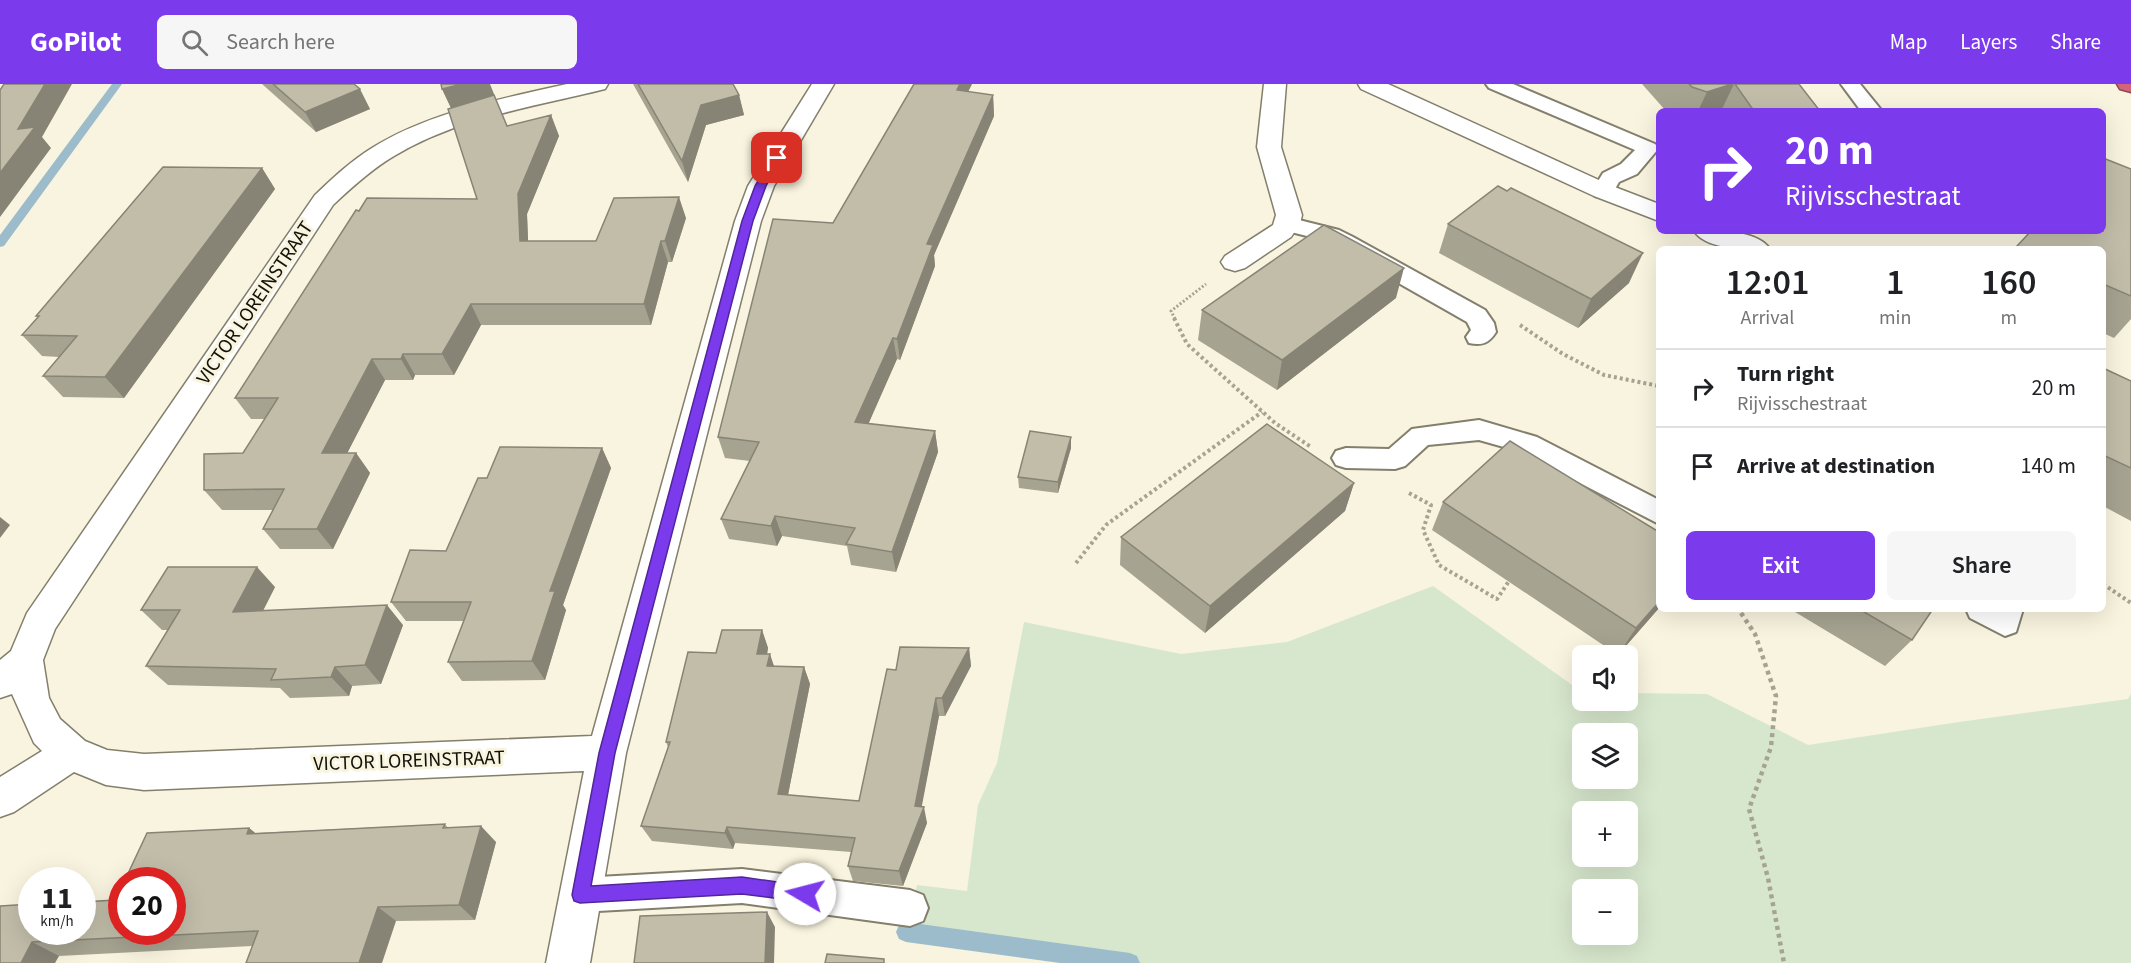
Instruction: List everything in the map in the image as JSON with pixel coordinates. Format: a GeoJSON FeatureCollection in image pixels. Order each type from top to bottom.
{"type":"FeatureCollection","features":[{"type":"Feature","properties":{"kind":"street","name":"VICTOR LOREINSTRAAT"},"geometry":{"type":"LineString","coordinates":[[597,84],[482,112],[425,131],[388,149],[352,173],[324,200],[39,623],[13,671],[31,699],[46,731],[71,753],[106,767],[144,772],[607,753]]}},
{"type":"Feature","properties":{"kind":"street"},"geometry":{"type":"LineString","coordinates":[[568,963],[607,753],[748,221],[761,186],[824,84]]}},
{"type":"Feature","properties":{"kind":"street"},"geometry":{"type":"LineString","coordinates":[[1235,262],[1282,231],[1287,224],[1288,215],[1269,147],[1275,84]]}},
{"type":"Feature","properties":{"kind":"street"},"geometry":{"type":"LineString","coordinates":[[1368,84],[1603,191],[1656,212]]}},
{"type":"Feature","properties":{"kind":"street"},"geometry":{"type":"LineString","coordinates":[[1715,234],[1749,246]]}},
{"type":"Feature","properties":{"kind":"street"},"geometry":{"type":"LineString","coordinates":[[0,799],[71,753]]}},
{"type":"Feature","properties":{"kind":"lane"},"geometry":{"type":"LineString","coordinates":[[1496,84],[1648,148],[1629,169],[1611,178],[1603,191]]}},
{"type":"Feature","properties":{"kind":"lane"},"geometry":{"type":"LineString","coordinates":[[1850,85],[1869,108]]}},
{"type":"Feature","properties":{"kind":"lane"},"geometry":{"type":"LineString","coordinates":[[1629,169],[1656,168]]}},
{"type":"Feature","properties":{"kind":"lane"},"geometry":{"type":"LineString","coordinates":[[1287,224],[1345,242],[1476,316],[1482,323],[1484,332],[1478,338]]}},
{"type":"Feature","properties":{"kind":"lane"},"geometry":{"type":"LineString","coordinates":[[1346,458],[1395,459],[1421,436],[1479,430],[1527,444],[1656,511]]}},
{"type":"Feature","properties":{"kind":"lane"},"geometry":{"type":"LineString","coordinates":[[1986,612],[2005,623],[2007,612]]}},
{"type":"Feature","properties":{"kind":"lane"},"geometry":{"type":"LineString","coordinates":[[580,895],[742,886],[910,908]]}},
{"type":"Feature","properties":{"kind":"path"},"geometry":{"type":"LineString","coordinates":[[1076,563],[1106,525],[1262,412]]}},
{"type":"Feature","properties":{"kind":"path"},"geometry":{"type":"LineString","coordinates":[[2106,586],[2131,603]]}},
{"type":"Feature","properties":{"kind":"path"},"geometry":{"type":"LineString","coordinates":[[1741,613],[1755,634],[1776,696],[1771,747],[1749,809],[1768,878],[1784,963]]}},
{"type":"Feature","properties":{"kind":"green space"},"geometry":{"type":"Polygon","coordinates":[[[1433,586],[1572,685],[1572,711],[1638,711],[1638,693],[1707,694],[1808,745],[2128,699],[2131,694],[2131,963],[1130,963],[906,932],[917,885],[967,891],[978,805],[997,763],[1024,622],[1181,654],[1287,642],[1433,586]]]}},
{"type":"Feature","properties":{"kind":"building"},"geometry":{"type":"Polygon","coordinates":[[[4,84],[45,84],[18,129],[35,127],[0,173],[0,90],[4,84]]]}},
{"type":"Feature","properties":{"kind":"building"},"geometry":{"type":"Polygon","coordinates":[[[273,84],[354,84],[360,89],[305,112],[273,84]]]}},
{"type":"Feature","properties":{"kind":"building"},"geometry":{"type":"Polygon","coordinates":[[[441,84],[462,84],[442,89],[441,84]]]}},
{"type":"Feature","properties":{"kind":"building"},"geometry":{"type":"Polygon","coordinates":[[[638,84],[733,84],[739,95],[701,105],[682,161],[638,84]]]}},
{"type":"Feature","properties":{"kind":"building"},"geometry":{"type":"Polygon","coordinates":[[[914,84],[960,84],[957,90],[993,95],[927,244],[933,245],[897,339],[893,338],[855,422],[935,431],[892,552],[846,544],[855,528],[775,516],[771,526],[721,519],[759,442],[718,437],[773,219],[833,223],[914,84]]]}},
{"type":"Feature","properties":{"kind":"building"},"geometry":{"type":"Polygon","coordinates":[[[1689,84],[1732,84],[1707,92],[1689,84]]]}},
{"type":"Feature","properties":{"kind":"building"},"geometry":{"type":"Polygon","coordinates":[[[1735,84],[1799,84],[1818,108],[1752,108],[1735,84]]]}},
{"type":"Feature","properties":{"kind":"building"},"geometry":{"type":"Polygon","coordinates":[[[494,95],[507,126],[551,115],[518,194],[520,241],[596,241],[614,198],[679,197],[665,241],[661,241],[644,304],[471,304],[442,354],[403,354],[401,359],[372,359],[322,453],[356,453],[317,529],[263,529],[284,489],[204,490],[204,454],[243,453],[278,398],[235,398],[356,210],[359,211],[367,198],[477,199],[448,109],[494,95]]]}},
{"type":"Feature","properties":{"kind":"building"},"geometry":{"type":"Polygon","coordinates":[[[2106,159],[2131,169],[2131,296],[2106,285],[2106,246],[2017,246],[2028,234],[2106,234],[2106,159]]]}},
{"type":"Feature","properties":{"kind":"building"},"geometry":{"type":"Polygon","coordinates":[[[163,167],[262,168],[105,377],[43,376],[77,336],[22,335],[163,167]]]}},
{"type":"Feature","properties":{"kind":"building"},"geometry":{"type":"Polygon","coordinates":[[[1498,186],[1507,191],[1511,188],[1643,253],[1591,299],[1448,224],[1498,186]]]}},
{"type":"Feature","properties":{"kind":"building"},"geometry":{"type":"Polygon","coordinates":[[[1324,225],[1404,268],[1282,360],[1202,310],[1324,225]]]}},
{"type":"Feature","properties":{"kind":"building"},"geometry":{"type":"Polygon","coordinates":[[[2106,369],[2131,381],[2131,468],[2106,456],[2106,369]]]}},
{"type":"Feature","properties":{"kind":"building"},"geometry":{"type":"Polygon","coordinates":[[[1267,424],[1354,483],[1210,606],[1121,537],[1267,424]]]}},
{"type":"Feature","properties":{"kind":"building"},"geometry":{"type":"Polygon","coordinates":[[[1030,431],[1071,437],[1058,482],[1018,477],[1030,431]]]}},
{"type":"Feature","properties":{"kind":"building"},"geometry":{"type":"Polygon","coordinates":[[[1510,441],[1656,530],[1656,605],[1636,628],[1443,502],[1510,441]]]}},
{"type":"Feature","properties":{"kind":"building"},"geometry":{"type":"Polygon","coordinates":[[[500,447],[602,448],[550,591],[555,591],[532,661],[448,662],[471,602],[391,602],[410,550],[446,551],[478,478],[487,478],[500,447]]]}},
{"type":"Feature","properties":{"kind":"building"},"geometry":{"type":"Polygon","coordinates":[[[168,567],[257,567],[233,612],[387,605],[365,665],[335,667],[331,677],[271,680],[276,669],[146,666],[180,610],[141,610],[168,567]]]}},
{"type":"Feature","properties":{"kind":"building"},"geometry":{"type":"Polygon","coordinates":[[[1864,612],[1931,612],[1912,640],[1864,612]]]}},
{"type":"Feature","properties":{"kind":"building"},"geometry":{"type":"Polygon","coordinates":[[[722,630],[762,630],[757,654],[770,654],[767,666],[804,667],[778,794],[859,801],[887,669],[896,670],[900,647],[969,648],[942,698],[936,698],[915,806],[924,807],[899,871],[848,866],[855,838],[727,827],[725,833],[641,826],[670,742],[666,742],[688,652],[716,653],[722,630]]]}},
{"type":"Feature","properties":{"kind":"building"},"geometry":{"type":"Polygon","coordinates":[[[445,824],[443,828],[481,826],[459,905],[378,907],[359,963],[246,963],[258,931],[186,935],[186,867],[131,867],[147,833],[249,828],[247,834],[445,824]]]}},
{"type":"Feature","properties":{"kind":"building"},"geometry":{"type":"Polygon","coordinates":[[[108,900],[108,938],[96,939],[96,901],[108,900]]]}},
{"type":"Feature","properties":{"kind":"building"},"geometry":{"type":"Polygon","coordinates":[[[18,905],[18,945],[30,945],[21,963],[0,963],[0,906],[18,905]]]}},
{"type":"Feature","properties":{"kind":"building"},"geometry":{"type":"Polygon","coordinates":[[[767,912],[765,963],[634,963],[640,916],[767,912]]]}},
{"type":"Feature","properties":{"kind":"building"},"geometry":{"type":"Polygon","coordinates":[[[827,954],[884,959],[884,963],[825,963],[827,954]]]}},
{"type":"Feature","properties":{"kind":"waterway"},"geometry":{"type":"LineString","coordinates":[[0,243],[117,84]]}},
{"type":"Feature","properties":{"kind":"waterway"},"geometry":{"type":"LineString","coordinates":[[906,932],[1130,963]]}},
{"type":"Feature","properties":{"kind":"route"},"geometry":{"type":"LineString","coordinates":[[777,158],[761,186],[748,221],[607,753],[580,895],[742,886],[805,894]]}}]}
